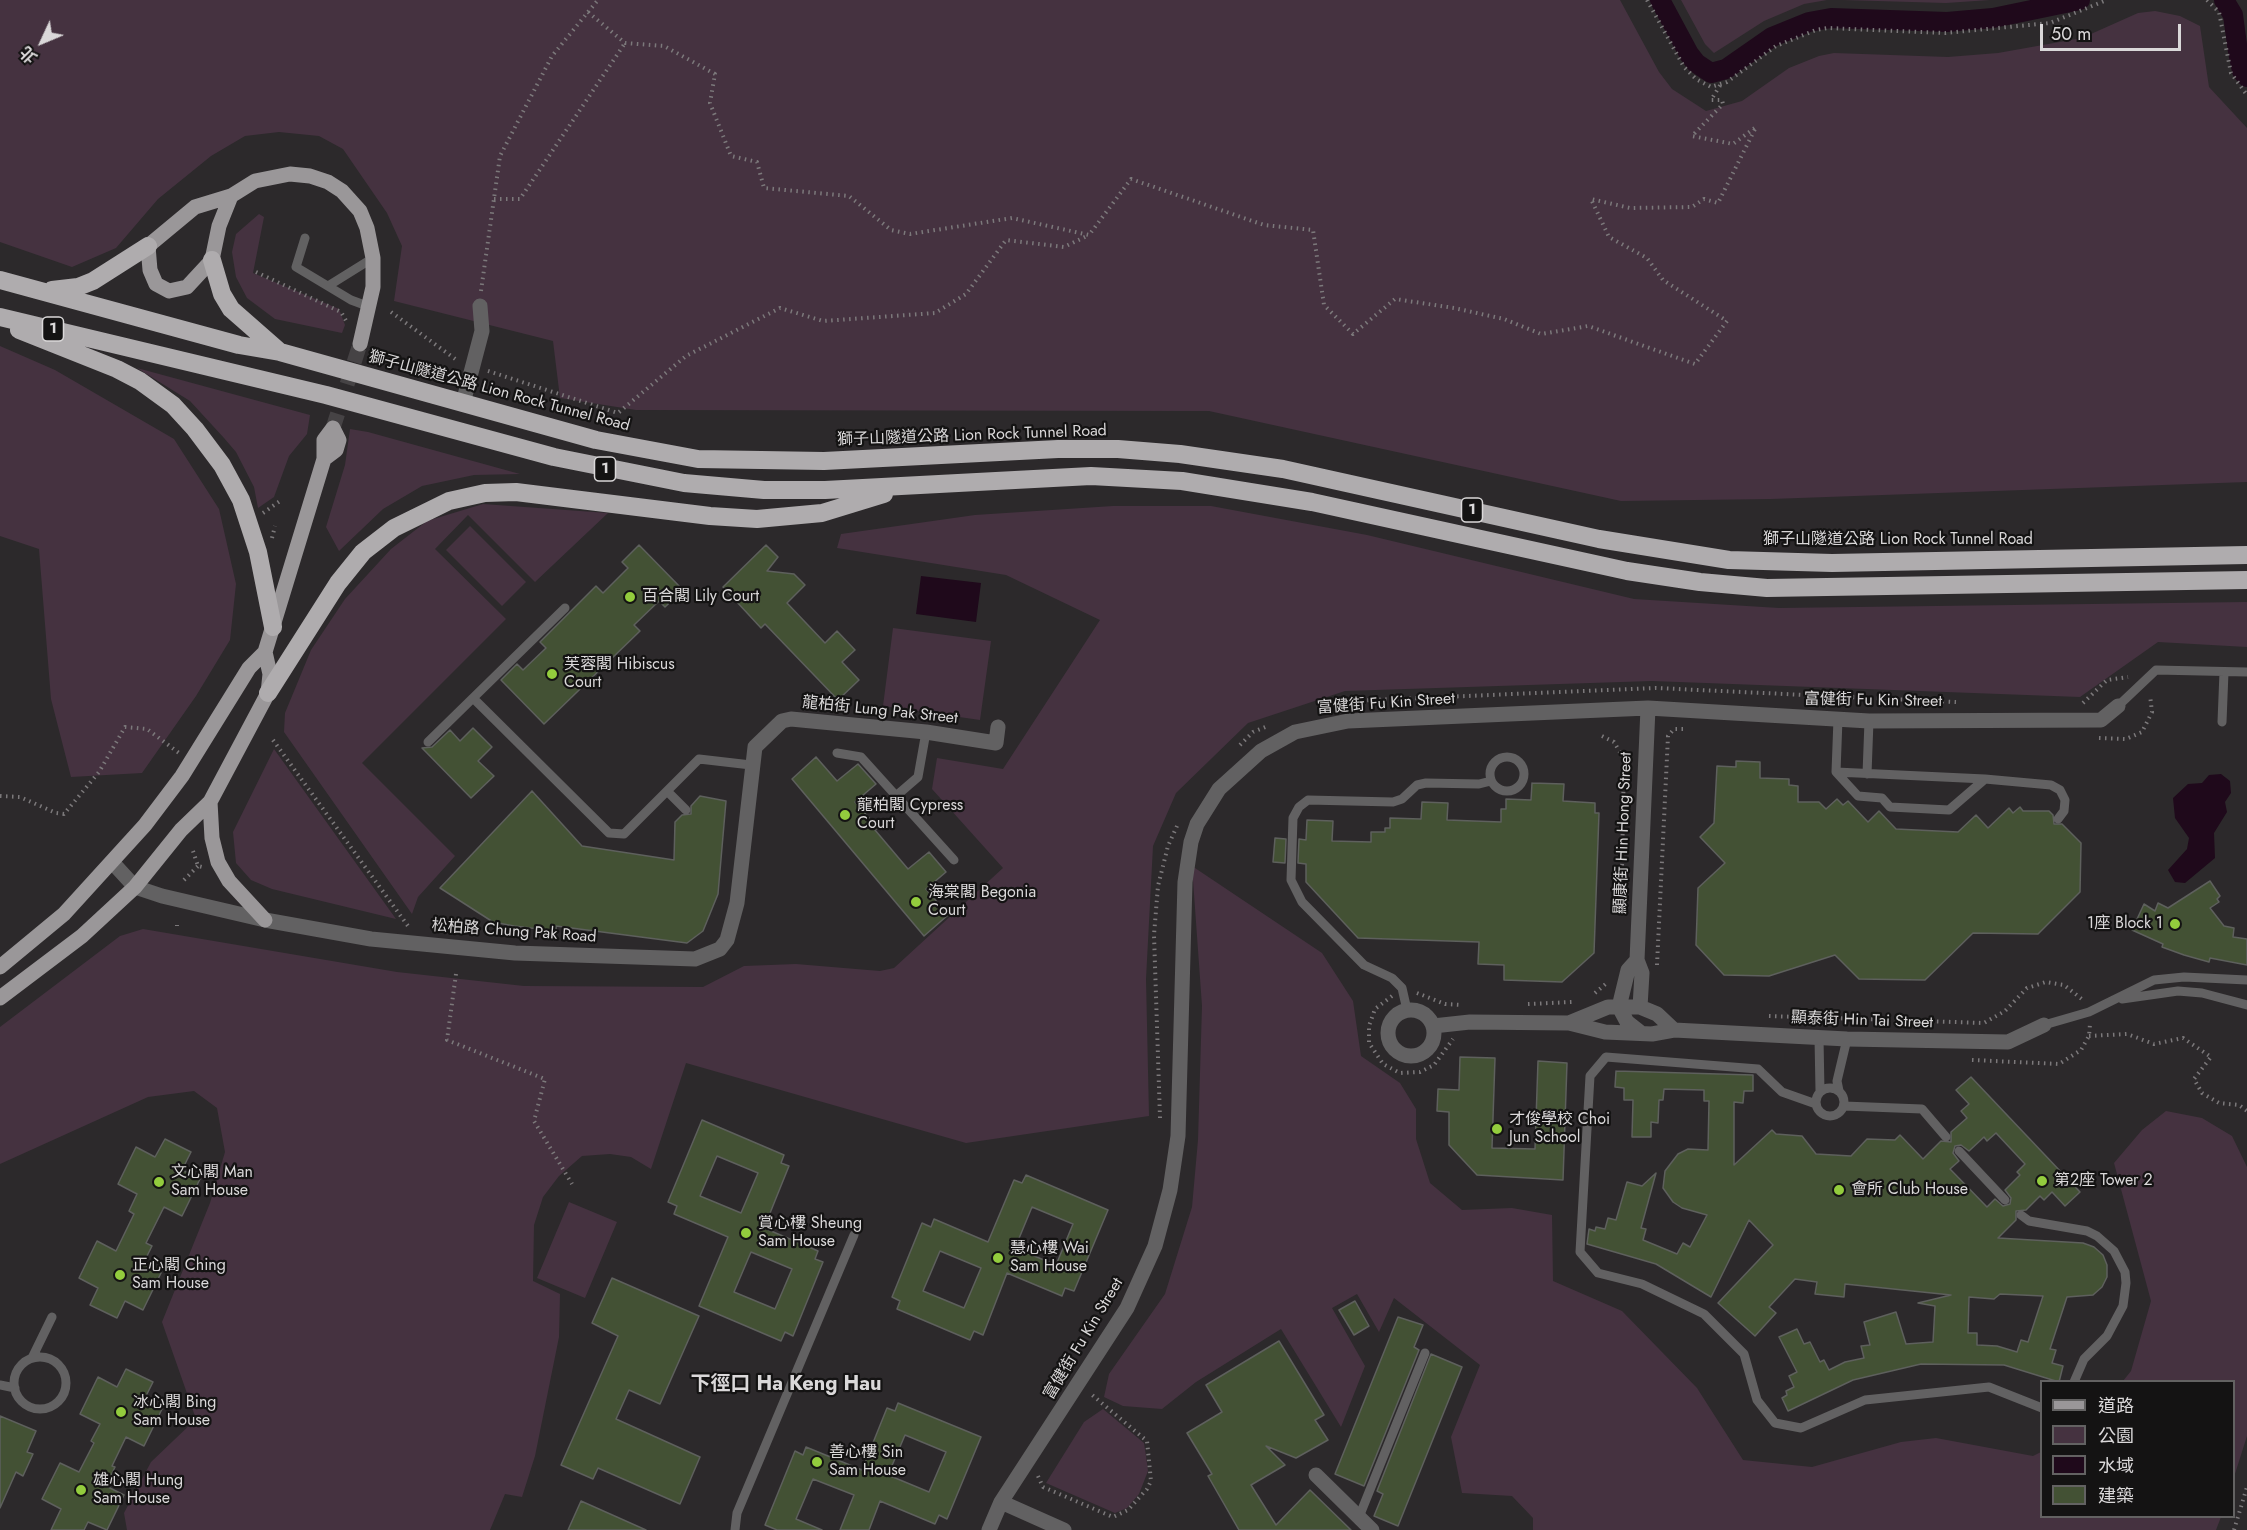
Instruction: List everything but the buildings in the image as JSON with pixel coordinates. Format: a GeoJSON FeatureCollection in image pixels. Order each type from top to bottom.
{"type":"FeatureCollection","features":[{"type":"Feature","properties":{"kind":"highway"},"geometry":{"type":"LineString","coordinates":[[36,290],[59,290],[86,284],[117,268],[148,246]]}},
{"type":"Feature","properties":{"kind":"highway"},"geometry":{"type":"LineString","coordinates":[[212,260],[222,294],[231,309],[280,352]]}},
{"type":"Feature","properties":{"kind":"highway","name":"獅子山隧道公路 Lion Rock Tunnel Road"},"geometry":{"type":"LineString","coordinates":[[0,280],[239,345],[280,352],[596,440],[698,459],[807,462],[1058,449],[1118,449],[1219,459],[1315,476],[1599,539],[1729,560],[1832,563],[2247,555]]}},
{"type":"Feature","properties":{"kind":"highway","name":"1"},"geometry":{"type":"LineString","coordinates":[[0,317],[337,398],[554,457],[628,474],[684,483],[764,489],[837,490],[1091,476],[1210,484],[1312,502],[1627,571],[1730,585],[1803,589],[2247,580]]}},
{"type":"Feature","properties":{"kind":"highway"},"geometry":{"type":"LineString","coordinates":[[0,323],[134,378],[167,400],[195,429],[222,465],[241,500],[258,552],[273,627]]}},
{"type":"Feature","properties":{"kind":"highway"},"geometry":{"type":"LineString","coordinates":[[268,693],[338,583],[363,552],[394,528],[449,501],[485,493],[516,492],[710,516],[757,519],[822,513],[907,486]]}},
{"type":"Feature","properties":{"kind":"main road"},"geometry":{"type":"LineString","coordinates":[[231,196],[219,226],[212,260],[191,285],[169,291],[156,284],[151,275],[148,246],[195,207],[231,196],[255,181],[290,174],[310,176],[328,182],[342,191],[360,211],[367,228],[374,258],[370,307],[360,344]]}},
{"type":"Feature","properties":{"kind":"main road"},"geometry":{"type":"LineString","coordinates":[[0,967],[64,914],[112,863],[182,776],[249,668],[265,652],[324,459]]}},
{"type":"Feature","properties":{"kind":"main road"},"geometry":{"type":"LineString","coordinates":[[0,998],[82,936],[135,887],[181,830],[210,802],[268,693],[270,674],[265,652]]}},
{"type":"Feature","properties":{"kind":"main road"},"geometry":{"type":"LineString","coordinates":[[210,802],[212,838],[218,862],[229,881],[265,920]]}},
{"type":"Feature","properties":{"kind":"street"},"geometry":{"type":"LineString","coordinates":[[463,403],[482,331],[480,306]]}},
{"type":"Feature","properties":{"kind":"street","name":"富健街 Fu Kin Street"},"geometry":{"type":"LineString","coordinates":[[988,1530],[1001,1502],[1127,1308],[1144,1272],[1163,1219],[1178,1136],[1187,862],[1197,824],[1219,789],[1245,763],[1276,741],[1320,725],[1348,722],[1648,708],[1869,721],[2102,720],[2118,706]]}},
{"type":"Feature","properties":{"kind":"street","name":"顯康街 Hin Hong Street"},"geometry":{"type":"LineString","coordinates":[[1640,1007],[1642,973],[1637,960],[1648,708]]}},
{"type":"Feature","properties":{"kind":"street","name":"龍柏街 Lung Pak Street"},"geometry":{"type":"LineString","coordinates":[[755,747],[782,721],[791,719],[926,732],[996,743],[998,727]]}},
{"type":"Feature","properties":{"kind":"street","name":"松柏路 Chung Pak Road"},"geometry":{"type":"LineString","coordinates":[[112,863],[135,887],[172,899],[265,920],[371,939],[515,954],[695,959],[720,949],[727,940],[737,903],[751,765],[755,747]]}},
{"type":"Feature","properties":{"kind":"street","name":"顯康街 Hin Hong Street"},"geometry":{"type":"LineString","coordinates":[[1619,1007],[1628,970],[1637,960]]}},
{"type":"Feature","properties":{"kind":"street","name":"顯泰街 Hin Tai Street"},"geometry":{"type":"LineString","coordinates":[[1569,1023],[1608,1006],[1640,1007]]}},
{"type":"Feature","properties":{"kind":"street"},"geometry":{"type":"LineString","coordinates":[[1619,1007],[1627,1022],[1641,1033]]}},
{"type":"Feature","properties":{"kind":"street"},"geometry":{"type":"LineString","coordinates":[[1640,1007],[1657,1014],[1674,1030]]}},
{"type":"Feature","properties":{"kind":"street"},"geometry":{"type":"LineString","coordinates":[[1407,1010],[1420,1012],[1433,1026],[1432,1042],[1422,1054],[1406,1056],[1398,1053],[1392,1047],[1387,1032],[1393,1018],[1407,1010]]}},
{"type":"Feature","properties":{"kind":"street","name":"顯泰街 Hin Tai Street"},"geometry":{"type":"LineString","coordinates":[[1433,1026],[1470,1022],[1569,1023],[1605,1032],[1641,1033],[1674,1030],[1819,1038],[2008,1042],[2044,1025]]}},
{"type":"Feature","properties":{"kind":"street"},"geometry":{"type":"LineString","coordinates":[[1316,1475],[1372,1530]]}},
{"type":"Feature","properties":{"kind":"street"},"geometry":{"type":"LineString","coordinates":[[1001,1502],[1064,1530]]}},
{"type":"Feature","properties":{"kind":"lane"},"geometry":{"type":"LineString","coordinates":[[304,238],[296,267],[351,300],[370,307]]}},
{"type":"Feature","properties":{"kind":"lane"},"geometry":{"type":"LineString","coordinates":[[328,286],[374,258]]}},
{"type":"Feature","properties":{"kind":"lane"},"geometry":{"type":"LineString","coordinates":[[428,742],[565,608]]}},
{"type":"Feature","properties":{"kind":"lane"},"geometry":{"type":"LineString","coordinates":[[2118,706],[2156,670],[2247,672]]}},
{"type":"Feature","properties":{"kind":"lane"},"geometry":{"type":"LineString","coordinates":[[2222,722],[2224,672]]}},
{"type":"Feature","properties":{"kind":"lane"},"geometry":{"type":"LineString","coordinates":[[473,698],[609,833],[624,834],[699,759],[751,765]]}},
{"type":"Feature","properties":{"kind":"lane"},"geometry":{"type":"LineString","coordinates":[[1838,719],[1836,772],[1858,796],[1882,798],[1890,807],[1949,810],[1985,779]]}},
{"type":"Feature","properties":{"kind":"lane"},"geometry":{"type":"LineString","coordinates":[[1867,774],[1869,721]]}},
{"type":"Feature","properties":{"kind":"lane"},"geometry":{"type":"LineString","coordinates":[[896,796],[918,777],[924,754],[926,732]]}},
{"type":"Feature","properties":{"kind":"lane"},"geometry":{"type":"LineString","coordinates":[[837,753],[861,757],[954,860]]}},
{"type":"Feature","properties":{"kind":"lane"},"geometry":{"type":"LineString","coordinates":[[1836,772],[1985,779],[2051,785],[2060,790],[2065,800],[2064,811],[2058,819]]}},
{"type":"Feature","properties":{"kind":"lane"},"geometry":{"type":"LineString","coordinates":[[1407,1010],[1402,988],[1364,965],[1302,902],[1291,880],[1293,818],[1299,807],[1308,800],[1393,802],[1402,799],[1417,785],[1426,783],[1479,784],[1491,782]]}},
{"type":"Feature","properties":{"kind":"lane"},"geometry":{"type":"LineString","coordinates":[[667,791],[686,810]]}},
{"type":"Feature","properties":{"kind":"lane"},"geometry":{"type":"LineString","coordinates":[[2117,1000],[2138,986],[2154,980],[2184,977],[2247,980]]}},
{"type":"Feature","properties":{"kind":"lane"},"geometry":{"type":"LineString","coordinates":[[2044,1025],[2117,1000],[2155,992],[2178,991],[2214,995],[2247,1005]]}},
{"type":"Feature","properties":{"kind":"lane"},"geometry":{"type":"LineString","coordinates":[[1816,1104],[1820,1091],[1819,1038]]}},
{"type":"Feature","properties":{"kind":"lane"},"geometry":{"type":"LineString","coordinates":[[1847,1039],[1837,1081],[1839,1091],[1844,1098],[1844,1106],[1838,1114],[1829,1116],[1821,1112],[1816,1104],[1782,1092],[1758,1069],[1606,1057],[1590,1076],[1580,1252],[1598,1273],[1642,1284],[1704,1314],[1744,1354],[1757,1400],[1775,1423],[1801,1428],[1865,1400],[1989,1387],[2040,1407]]}},
{"type":"Feature","properties":{"kind":"lane"},"geometry":{"type":"LineString","coordinates":[[1820,1091],[1832,1088],[1839,1091]]}},
{"type":"Feature","properties":{"kind":"lane"},"geometry":{"type":"LineString","coordinates":[[1844,1106],[1922,1109],[1946,1137]]}},
{"type":"Feature","properties":{"kind":"lane"},"geometry":{"type":"LineString","coordinates":[[1959,1151],[2005,1200]]}},
{"type":"Feature","properties":{"kind":"lane"},"geometry":{"type":"LineString","coordinates":[[2021,1215],[2029,1221],[2097,1236],[2114,1251],[2125,1272],[2123,1306],[2107,1336],[2084,1359],[2075,1380]]}},
{"type":"Feature","properties":{"kind":"lane"},"geometry":{"type":"LineString","coordinates":[[735,1530],[737,1513],[854,1235]]}},
{"type":"Feature","properties":{"kind":"lane"},"geometry":{"type":"LineString","coordinates":[[32,1359],[52,1317]]}},
{"type":"Feature","properties":{"kind":"lane"},"geometry":{"type":"LineString","coordinates":[[1359,1517],[1425,1353]]}},
{"type":"Feature","properties":{"kind":"lane"},"geometry":{"type":"LineString","coordinates":[[45,1358],[60,1367],[65,1379],[62,1397],[48,1408],[35,1409],[19,1399],[15,1388],[16,1373],[22,1364],[32,1359],[45,1358]]}},
{"type":"Feature","properties":{"kind":"lane"},"geometry":{"type":"LineString","coordinates":[[0,1385],[15,1388]]}},
{"type":"Feature","properties":{"kind":"path"},"geometry":{"type":"LineString","coordinates":[[480,306],[500,156],[552,56],[598,0]]}},
{"type":"Feature","properties":{"kind":"path"},"geometry":{"type":"LineString","coordinates":[[1647,0],[1684,67],[1696,79],[1711,87],[1727,82],[1776,46],[1816,30],[1828,28],[1945,33],[2050,23],[2107,0]]}},
{"type":"Feature","properties":{"kind":"path"},"geometry":{"type":"LineString","coordinates":[[2207,0],[2219,12],[2231,73],[2247,95]]}},
{"type":"Feature","properties":{"kind":"path"},"geometry":{"type":"LineString","coordinates":[[588,12],[625,43],[664,46],[715,74],[710,103],[731,156],[757,162],[764,188],[849,196],[891,230],[910,234],[1012,218],[1089,235]]}},
{"type":"Feature","properties":{"kind":"path"},"geometry":{"type":"LineString","coordinates":[[494,199],[520,199],[555,151],[625,43]]}},
{"type":"Feature","properties":{"kind":"path"},"geometry":{"type":"LineString","coordinates":[[391,312],[453,359],[618,413],[686,356],[780,308],[823,321],[934,313],[966,294],[1005,240],[1064,247],[1089,235],[1131,179],[1264,225],[1313,230],[1324,305],[1353,334],[1395,299],[1494,317],[1541,334],[1588,326],[1695,364],[1728,321],[1664,280],[1647,258],[1609,237],[1591,199],[1630,208],[1692,207],[1704,199],[1718,202],[1756,127],[1733,144],[1696,139],[1692,136],[1723,104],[1722,100],[1710,100],[1720,84]]}},
{"type":"Feature","properties":{"kind":"path"},"geometry":{"type":"LineString","coordinates":[[256,272],[341,312],[348,324],[346,331]]}},
{"type":"Feature","properties":{"kind":"path"},"geometry":{"type":"LineString","coordinates":[[271,508],[280,501]]}},
{"type":"Feature","properties":{"kind":"path"},"geometry":{"type":"LineString","coordinates":[[2073,707],[2084,702],[2107,680],[2124,676],[2141,684],[2152,704],[2147,726],[2126,739],[2094,738]]}},
{"type":"Feature","properties":{"kind":"path"},"geometry":{"type":"LineString","coordinates":[[1317,709],[1348,701],[1656,688],[1966,702]]}},
{"type":"Feature","properties":{"kind":"path"},"geometry":{"type":"LineString","coordinates":[[1238,747],[1252,732],[1274,723]]}},
{"type":"Feature","properties":{"kind":"path"},"geometry":{"type":"LineString","coordinates":[[0,796],[20,797],[56,813],[64,813],[99,772],[125,727],[147,729],[182,754]]}},
{"type":"Feature","properties":{"kind":"path"},"geometry":{"type":"LineString","coordinates":[[1657,968],[1668,736],[1674,729],[1698,729]]}},
{"type":"Feature","properties":{"kind":"path"},"geometry":{"type":"LineString","coordinates":[[1602,736],[1614,742],[1624,759],[1622,872]]}},
{"type":"Feature","properties":{"kind":"path"},"geometry":{"type":"LineString","coordinates":[[273,740],[409,927]]}},
{"type":"Feature","properties":{"kind":"path"},"geometry":{"type":"LineString","coordinates":[[1160,1128],[1155,925],[1158,886],[1168,846],[1181,818]]}},
{"type":"Feature","properties":{"kind":"path"},"geometry":{"type":"LineString","coordinates":[[184,880],[198,866]]}},
{"type":"Feature","properties":{"kind":"path"},"geometry":{"type":"LineString","coordinates":[[456,974],[447,1040],[545,1079],[534,1121],[572,1184]]}},
{"type":"Feature","properties":{"kind":"path"},"geometry":{"type":"LineString","coordinates":[[1608,982],[1612,974]]}},
{"type":"Feature","properties":{"kind":"path"},"geometry":{"type":"LineString","coordinates":[[2089,1036],[2127,1034],[2154,1044],[2182,1038],[2211,1057],[2194,1079],[2202,1093],[2219,1103],[2239,1105],[2247,1112]]}},
{"type":"Feature","properties":{"kind":"path"},"geometry":{"type":"LineString","coordinates":[[1038,1476],[1043,1487],[1113,1517],[1128,1510],[1147,1489],[1151,1481],[1147,1442],[1091,1394]]}},
{"type":"Feature","properties":{"kind":"path"},"geometry":{"type":"LineString","coordinates":[[2234,1530],[2247,1487]]}},
{"type":"Feature","properties":{"kind":"green space"},"geometry":{"type":"Polygon","coordinates":[[[0,0],[1620,0],[1659,72],[1672,89],[1706,111],[1742,101],[1789,68],[1819,56],[1834,53],[1948,57],[1998,53],[2082,38],[2138,13],[2155,11],[2180,16],[2200,26],[2209,87],[2247,128],[2247,482],[1771,499],[1621,501],[1209,411],[636,410],[560,398],[553,341],[394,301],[402,246],[387,213],[343,149],[319,136],[279,132],[245,136],[211,156],[158,199],[116,248],[72,267],[0,242],[0,0]]]}},
{"type":"Feature","properties":{"kind":"green space"},"geometry":{"type":"Polygon","coordinates":[[[1681,0],[1827,0],[1804,4],[1764,21],[1714,53],[1705,44],[1681,0]]]}},
{"type":"Feature","properties":{"kind":"green space"},"geometry":{"type":"Polygon","coordinates":[[[1842,0],[1990,0],[1946,3],[1842,0]]]}},
{"type":"Feature","properties":{"kind":"green space"},"geometry":{"type":"Polygon","coordinates":[[[259,214],[264,217],[253,273],[339,309],[345,325],[342,333],[275,319],[247,298],[236,277],[232,252],[236,234],[259,214]]]}},
{"type":"Feature","properties":{"kind":"green space"},"geometry":{"type":"Polygon","coordinates":[[[0,346],[55,370],[174,439],[219,509],[236,584],[230,640],[196,696],[142,773],[71,777],[51,699],[39,549],[0,536],[0,346]]]}},
{"type":"Feature","properties":{"kind":"green space"},"geometry":{"type":"Polygon","coordinates":[[[137,368],[310,415],[307,434],[289,456],[274,497],[258,508],[254,487],[236,452],[224,438],[190,401],[137,368]]]}},
{"type":"Feature","properties":{"kind":"green space"},"geometry":{"type":"Polygon","coordinates":[[[350,429],[520,474],[474,475],[422,486],[383,509],[339,551],[326,527],[345,465],[350,429]]]}},
{"type":"Feature","properties":{"kind":"green space"},"geometry":{"type":"Polygon","coordinates":[[[483,504],[608,513],[535,582],[468,515],[435,549],[506,619],[362,763],[455,856],[418,897],[412,914],[284,732],[285,713],[311,650],[345,599],[391,549],[427,521],[483,504]]]}},
{"type":"Feature","properties":{"kind":"green space"},"geometry":{"type":"Polygon","coordinates":[[[1113,506],[1211,506],[1367,535],[1634,599],[1779,608],[2247,602],[2247,647],[2158,642],[2080,697],[1652,681],[1345,691],[1248,723],[1176,793],[1153,846],[1146,979],[1149,1116],[966,1143],[686,1063],[651,1169],[631,1157],[610,1154],[582,1156],[559,1176],[543,1197],[534,1225],[533,1281],[560,1294],[559,1337],[535,1456],[522,1497],[505,1494],[490,1530],[127,1530],[124,1513],[151,1462],[196,1419],[162,1322],[210,1203],[225,1152],[217,1108],[194,1091],[148,1097],[0,1164],[0,1027],[120,936],[143,929],[397,972],[524,986],[703,987],[744,966],[796,964],[880,971],[894,968],[1003,868],[932,789],[937,758],[1003,769],[1100,620],[1006,575],[837,548],[841,534],[975,515],[1113,506]]]}},
{"type":"Feature","properties":{"kind":"green space"},"geometry":{"type":"Polygon","coordinates":[[[470,526],[526,582],[502,606],[446,550],[470,526]]]}},
{"type":"Feature","properties":{"kind":"green space"},"geometry":{"type":"Polygon","coordinates":[[[893,628],[991,641],[980,720],[883,706],[893,628]]]}},
{"type":"Feature","properties":{"kind":"green space"},"geometry":{"type":"Polygon","coordinates":[[[274,749],[396,919],[272,889],[251,880],[236,863],[233,832],[274,749]]]}},
{"type":"Feature","properties":{"kind":"green space"},"geometry":{"type":"Polygon","coordinates":[[[1192,866],[1322,953],[1353,1001],[1361,1056],[1400,1083],[1416,1109],[1416,1139],[1430,1183],[1462,1210],[1512,1208],[1552,1215],[1553,1281],[1622,1311],[1697,1388],[1743,1460],[1812,1467],[1901,1442],[1936,1438],[2033,1456],[2040,1452],[2040,1518],[2221,1518],[2216,1530],[1533,1530],[1533,1518],[1512,1496],[1462,1493],[1451,1437],[1480,1365],[1394,1298],[1379,1332],[1357,1294],[1332,1308],[1365,1366],[1341,1427],[1281,1329],[1196,1382],[1162,1409],[1123,1406],[1104,1397],[1109,1374],[1165,1294],[1192,1207],[1198,1140],[1202,1006],[1192,866]]]}},
{"type":"Feature","properties":{"kind":"green space"},"geometry":{"type":"Polygon","coordinates":[[[2166,1111],[2202,1118],[2232,1136],[2247,1167],[2247,1436],[2235,1474],[2235,1380],[2124,1380],[2131,1371],[2151,1301],[2114,1163],[2142,1130],[2166,1111]]]}},
{"type":"Feature","properties":{"kind":"green space"},"geometry":{"type":"Polygon","coordinates":[[[569,1202],[617,1222],[585,1298],[537,1278],[569,1202]]]}},
{"type":"Feature","properties":{"kind":"green space"},"geometry":{"type":"Polygon","coordinates":[[[1103,1409],[1144,1443],[1148,1471],[1139,1494],[1127,1508],[1115,1513],[1046,1483],[1084,1422],[1103,1409]]]}},
{"type":"Feature","properties":{"kind":"water"},"geometry":{"type":"Polygon","coordinates":[[[921,576],[981,583],[976,622],[916,614],[921,576]]]}},
{"type":"Feature","properties":{"kind":"water"},"geometry":{"type":"Polygon","coordinates":[[[2221,774],[2230,781],[2231,793],[2225,802],[2227,812],[2214,833],[2215,858],[2185,883],[2175,882],[2168,870],[2187,849],[2189,838],[2175,818],[2173,798],[2188,784],[2202,783],[2209,775],[2221,774]]]}},
{"type":"Feature","properties":{"kind":"waterway"},"geometry":{"type":"LineString","coordinates":[[1660,0],[1689,54],[1696,63],[1711,73],[1726,69],[1772,37],[1809,22],[1831,18],[1947,22],[1993,18],[2080,0]]}},
{"type":"Feature","properties":{"kind":"waterway"},"geometry":{"type":"LineString","coordinates":[[2224,0],[2233,15],[2242,71],[2247,77]]}},
{"type":"Feature","properties":{"kind":"tunnel"},"geometry":{"type":"LineString","coordinates":[[333,428],[360,344]]}},
{"type":"Feature","properties":{"kind":"place","name":"百合閣 Lily Court"},"geometry":{"type":"Point","coordinates":[630,597]}},
{"type":"Feature","properties":{"kind":"place","name":"芙蓉閣 Hibiscus Court"},"geometry":{"type":"Point","coordinates":[552,674]}},
{"type":"Feature","properties":{"kind":"place","name":"龍柏閣 Cypress Court"},"geometry":{"type":"Point","coordinates":[845,815]}},
{"type":"Feature","properties":{"kind":"place","name":"海棠閣 Begonia Court"},"geometry":{"type":"Point","coordinates":[916,902]}},
{"type":"Feature","properties":{"kind":"place","name":"1座 Block 1"},"geometry":{"type":"Point","coordinates":[2175,924]}},
{"type":"Feature","properties":{"kind":"place","name":"才俊學校 Choi Jun School"},"geometry":{"type":"Point","coordinates":[1497,1129]}},
{"type":"Feature","properties":{"kind":"place","name":"第2座 Tower 2"},"geometry":{"type":"Point","coordinates":[2042,1181]}},
{"type":"Feature","properties":{"kind":"place","name":"文心閣 Man Sam House"},"geometry":{"type":"Point","coordinates":[159,1182]}},
{"type":"Feature","properties":{"kind":"place","name":"會所 Club House"},"geometry":{"type":"Point","coordinates":[1839,1190]}},
{"type":"Feature","properties":{"kind":"place","name":"賞心樓 Sheung Sam House"},"geometry":{"type":"Point","coordinates":[746,1233]}},
{"type":"Feature","properties":{"kind":"place","name":"慧心樓 Wai Sam House"},"geometry":{"type":"Point","coordinates":[998,1258]}},
{"type":"Feature","properties":{"kind":"place","name":"正心閣 Ching Sam House"},"geometry":{"type":"Point","coordinates":[120,1275]}},
{"type":"Feature","properties":{"kind":"place","name":"冰心閣 Bing Sam House"},"geometry":{"type":"Point","coordinates":[121,1412]}},
{"type":"Feature","properties":{"kind":"place","name":"善心樓 Sin Sam House"},"geometry":{"type":"Point","coordinates":[817,1462]}},
{"type":"Feature","properties":{"kind":"place","name":"雄心閣 Hung Sam House"},"geometry":{"type":"Point","coordinates":[81,1490]}},
{"type":"Feature","properties":{"kind":"district","name":"下徑口 Ha Keng Hau"},"geometry":{"type":"Point","coordinates":[786,1385]}}]}
